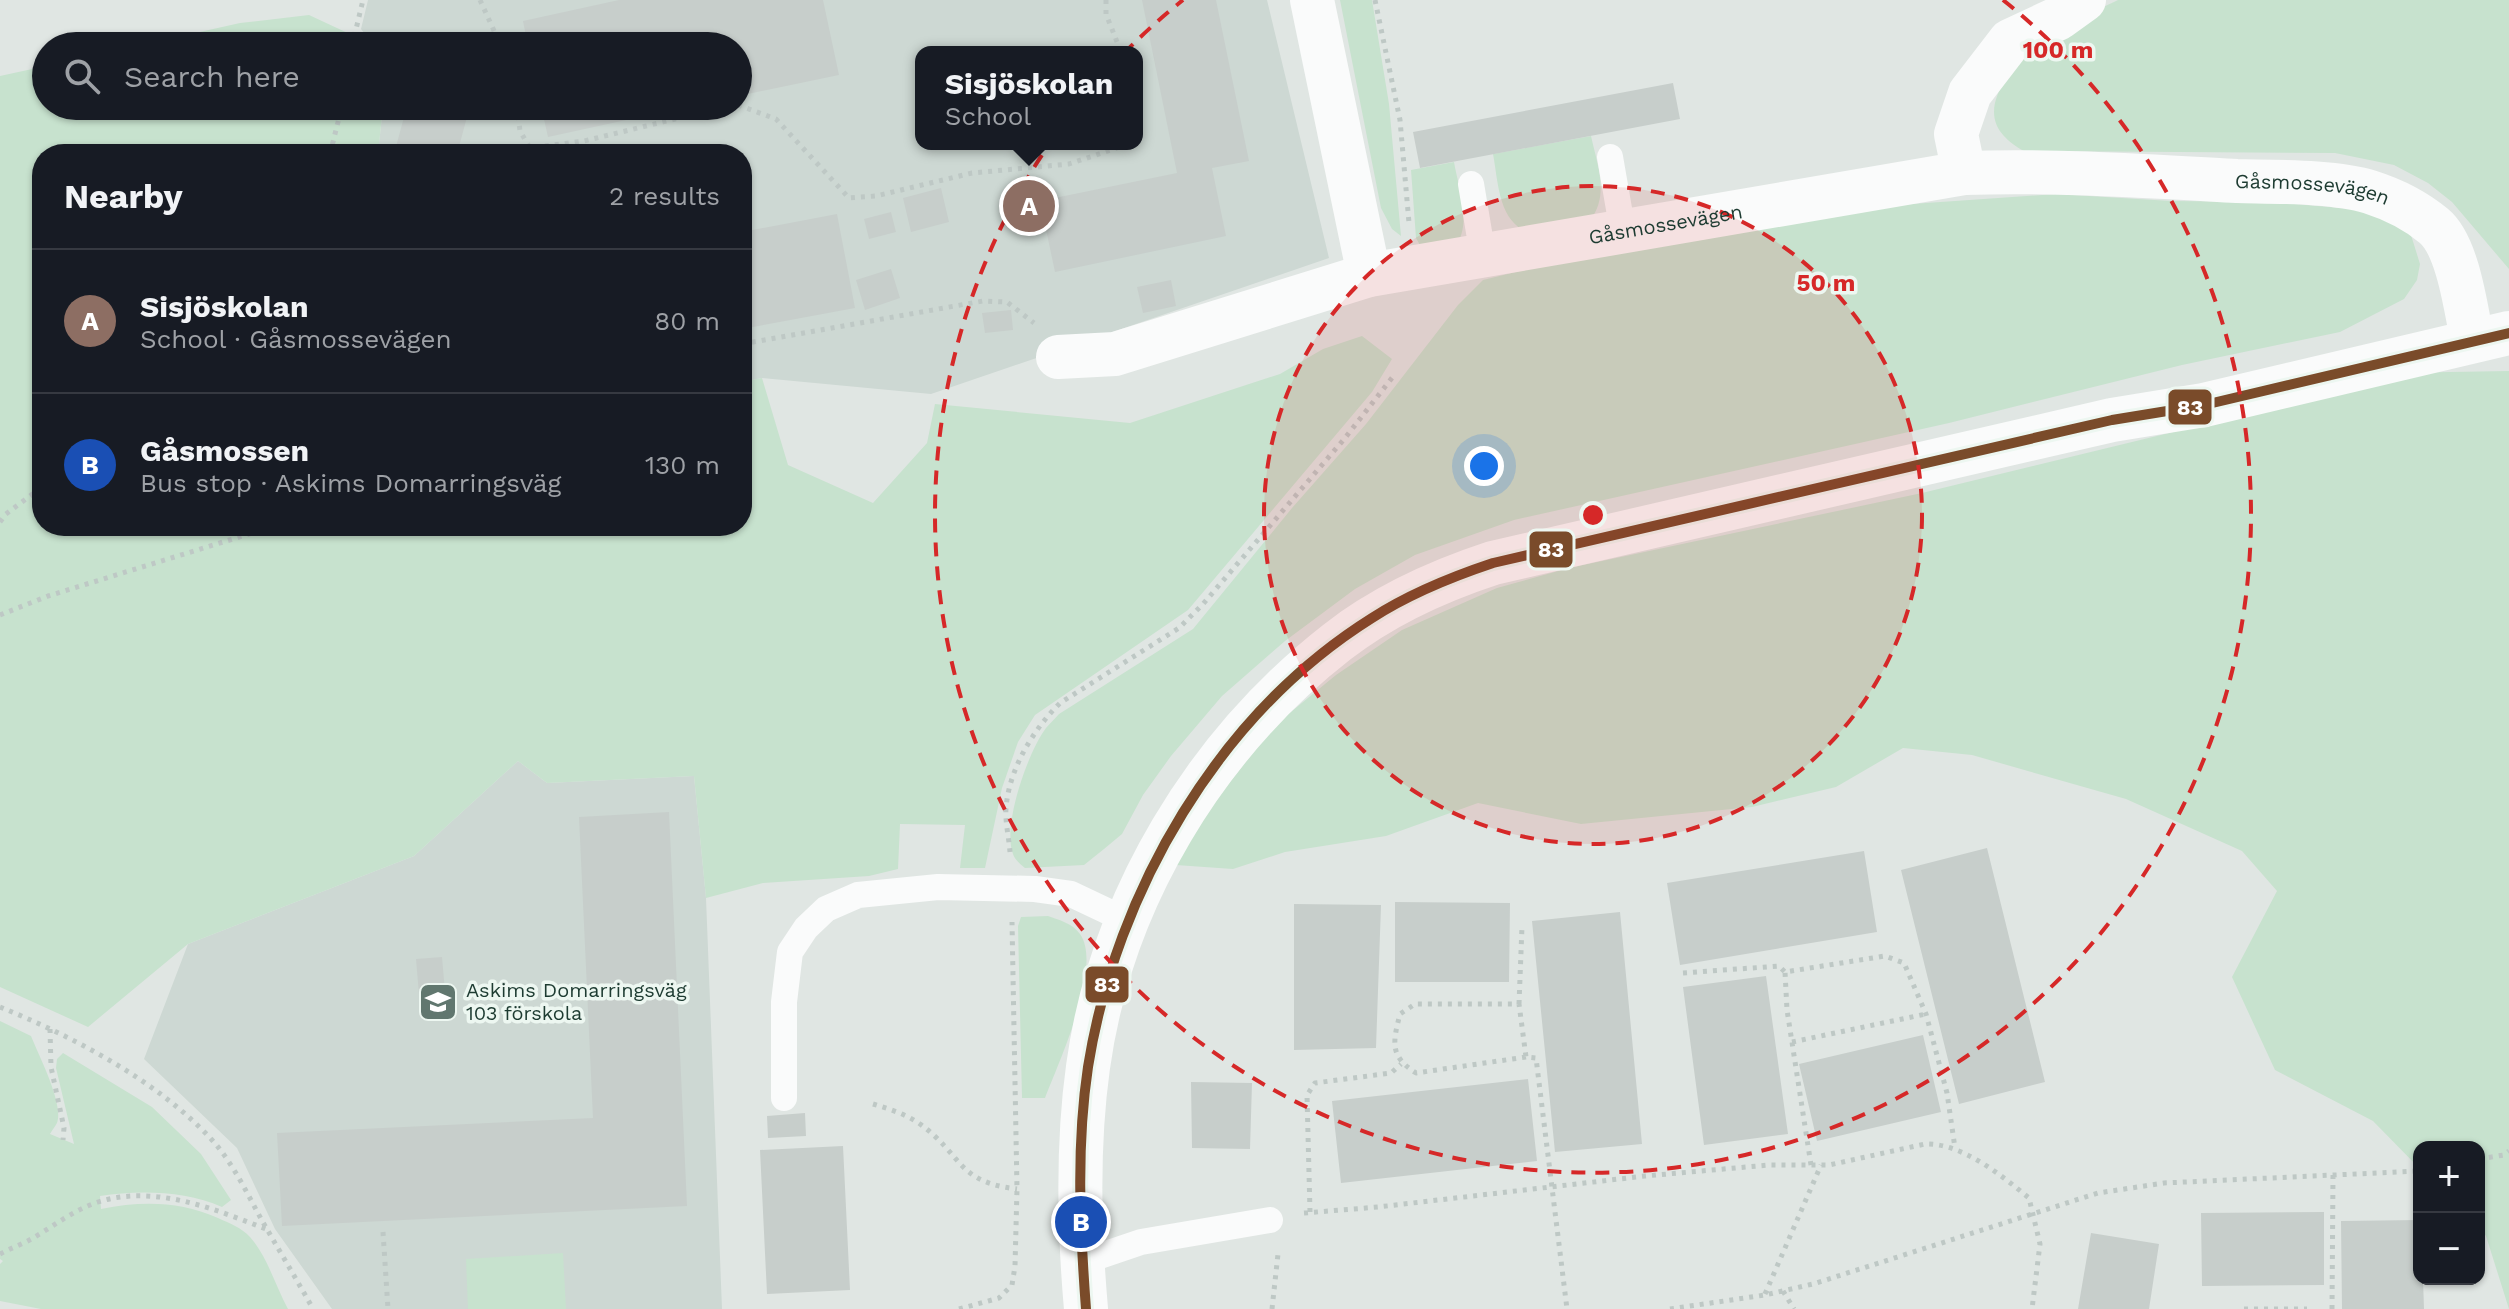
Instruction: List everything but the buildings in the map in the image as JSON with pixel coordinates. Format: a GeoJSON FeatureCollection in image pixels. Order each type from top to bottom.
{"type":"FeatureCollection","features":[{"type":"Feature","properties":{"kind":"street"},"geometry":{"type":"LineString","coordinates":[[1312,0],[1369,275]]}},
{"type":"Feature","properties":{"kind":"street"},"geometry":{"type":"LineString","coordinates":[[1964,173],[1956,134],[1970,93],[2010,41],[2059,18],[2084,0]]}},
{"type":"Feature","properties":{"kind":"street","name":"Gåsmossevägen"},"geometry":{"type":"LineString","coordinates":[[1058,357],[1115,354],[1369,275],[1964,173],[2028,171],[2313,184],[2368,191],[2406,207],[2437,228],[2453,256],[2462,286],[2491,336]]}},
{"type":"Feature","properties":{"kind":"street"},"geometry":{"type":"LineString","coordinates":[[1086,1309],[1082,1262],[1083,1134],[1088,1066],[1101,1003],[1128,921],[1179,815],[1214,765],[1255,718],[1338,641],[1425,589],[1493,563],[2112,420],[2204,405],[2491,336]]}},
{"type":"Feature","properties":{"kind":"lane"},"geometry":{"type":"LineString","coordinates":[[1610,157],[1623,232]]}},
{"type":"Feature","properties":{"kind":"lane"},"geometry":{"type":"LineString","coordinates":[[1471,184],[1483,256]]}},
{"type":"Feature","properties":{"kind":"lane"},"geometry":{"type":"LineString","coordinates":[[784,1098],[784,1002],[790,952],[806,928],[826,909],[858,895],[938,887],[1013,889],[1071,894],[1128,921]]}},
{"type":"Feature","properties":{"kind":"lane"},"geometry":{"type":"LineString","coordinates":[[1082,1262],[1141,1242],[1270,1220]]}},
{"type":"Feature","properties":{"kind":"path"},"geometry":{"type":"LineString","coordinates":[[355,32],[363,0]]}},
{"type":"Feature","properties":{"kind":"path"},"geometry":{"type":"LineString","coordinates":[[480,0],[495,32]]}},
{"type":"Feature","properties":{"kind":"path"},"geometry":{"type":"LineString","coordinates":[[1106,0],[1106,14],[1119,46]]}},
{"type":"Feature","properties":{"kind":"path"},"geometry":{"type":"LineString","coordinates":[[1375,0],[1400,120],[1412,268]]}},
{"type":"Feature","properties":{"kind":"path"},"geometry":{"type":"LineString","coordinates":[[752,110],[776,119],[849,198],[876,196],[972,173],[1069,164],[1111,150]]}},
{"type":"Feature","properties":{"kind":"path"},"geometry":{"type":"LineString","coordinates":[[332,144],[338,120]]}},
{"type":"Feature","properties":{"kind":"path"},"geometry":{"type":"LineString","coordinates":[[519,120],[520,131],[528,144]]}},
{"type":"Feature","properties":{"kind":"path"},"geometry":{"type":"LineString","coordinates":[[561,144],[671,120]]}},
{"type":"Feature","properties":{"kind":"path"},"geometry":{"type":"LineString","coordinates":[[752,342],[983,301],[1007,302],[1032,320],[1058,357]]}},
{"type":"Feature","properties":{"kind":"path"},"geometry":{"type":"LineString","coordinates":[[959,1309],[999,1298],[1012,1285],[1015,1266],[1017,1189],[1013,889],[1006,808],[1015,774],[1033,734],[1060,703],[1187,620],[1345,438],[1395,374]]}},
{"type":"Feature","properties":{"kind":"path"},"geometry":{"type":"LineString","coordinates":[[0,522],[32,494]]}},
{"type":"Feature","properties":{"kind":"path"},"geometry":{"type":"LineString","coordinates":[[0,615],[48,596],[243,536]]}},
{"type":"Feature","properties":{"kind":"path"},"geometry":{"type":"LineString","coordinates":[[1522,926],[1519,1004],[1526,1057]]}},
{"type":"Feature","properties":{"kind":"path"},"geometry":{"type":"LineString","coordinates":[[1785,972],[1885,956],[1904,963],[1926,1014],[1947,1093],[1955,1148]]}},
{"type":"Feature","properties":{"kind":"path"},"geometry":{"type":"LineString","coordinates":[[1683,973],[1779,966],[1785,972],[1787,1010],[1811,1165]]}},
{"type":"Feature","properties":{"kind":"path"},"geometry":{"type":"LineString","coordinates":[[1519,1004],[1415,1004],[1400,1014],[1393,1043],[1401,1064],[1416,1073],[1536,1058],[1567,1309]]}},
{"type":"Feature","properties":{"kind":"path"},"geometry":{"type":"LineString","coordinates":[[0,1007],[50,1029],[134,1076],[177,1106],[214,1142],[313,1309]]}},
{"type":"Feature","properties":{"kind":"path"},"geometry":{"type":"LineString","coordinates":[[1792,1042],[1926,1014]]}},
{"type":"Feature","properties":{"kind":"path"},"geometry":{"type":"LineString","coordinates":[[50,1029],[51,1067],[64,1128],[63,1140]]}},
{"type":"Feature","properties":{"kind":"path"},"geometry":{"type":"LineString","coordinates":[[1310,1212],[1307,1095],[1315,1083],[1391,1073],[1401,1064]]}},
{"type":"Feature","properties":{"kind":"path"},"geometry":{"type":"LineString","coordinates":[[873,1104],[918,1122],[948,1148],[964,1170],[978,1180],[1017,1189]]}},
{"type":"Feature","properties":{"kind":"path"},"geometry":{"type":"LineString","coordinates":[[1270,1220],[1310,1212],[1769,1165],[1821,1165],[1941,1143],[1955,1148],[2029,1198],[2040,1244],[2032,1309]]}},
{"type":"Feature","properties":{"kind":"path"},"geometry":{"type":"LineString","coordinates":[[2485,1158],[2504,1155],[2509,1151]]}},
{"type":"Feature","properties":{"kind":"path"},"geometry":{"type":"LineString","coordinates":[[1765,1295],[1821,1165]]}},
{"type":"Feature","properties":{"kind":"path"},"geometry":{"type":"LineString","coordinates":[[1670,1309],[1783,1291],[2098,1193],[2164,1183],[2413,1171]]}},
{"type":"Feature","properties":{"kind":"path"},"geometry":{"type":"LineString","coordinates":[[2332,1309],[2333,1175]]}},
{"type":"Feature","properties":{"kind":"path"},"geometry":{"type":"LineString","coordinates":[[0,1254],[32,1239],[76,1211],[101,1201],[125,1198],[175,1198],[215,1209],[267,1230]]}},
{"type":"Feature","properties":{"kind":"path"},"geometry":{"type":"LineString","coordinates":[[383,1232],[388,1309]]}},
{"type":"Feature","properties":{"kind":"path"},"geometry":{"type":"LineString","coordinates":[[1272,1309],[1279,1250]]}},
{"type":"Feature","properties":{"kind":"path"},"geometry":{"type":"LineString","coordinates":[[1783,1291],[1794,1309]]}},
{"type":"Feature","properties":{"kind":"path"},"geometry":{"type":"LineString","coordinates":[[2244,1309],[2307,1309]]}},
{"type":"Feature","properties":{"kind":"shaded area"},"geometry":{"type":"Polygon","coordinates":[[[368,0],[1267,0],[1329,258],[931,394],[762,378],[752,380],[752,144],[379,144],[382,120],[752,120],[752,32],[363,32],[361,29],[368,0]]]}},
{"type":"Feature","properties":{"kind":"shaded area","name":"Askims Domarringsväg 103 förskola"},"geometry":{"type":"Polygon","coordinates":[[[518,761],[547,783],[694,776],[706,898],[722,1309],[332,1309],[275,1229],[237,1148],[144,1059],[188,944],[414,856],[518,761]]]}},
{"type":"Feature","properties":{"kind":"green space"},"geometry":{"type":"Polygon","coordinates":[[[1340,0],[1372,0],[1389,104],[1401,236],[1392,229],[1381,208],[1340,0]]]}},
{"type":"Feature","properties":{"kind":"green space"},"geometry":{"type":"Polygon","coordinates":[[[2118,0],[2509,0],[2509,269],[2452,202],[2428,183],[2394,165],[2335,153],[2024,151],[2012,143],[1998,127],[1994,109],[2001,87],[2020,55],[2045,36],[2118,0]]]}},
{"type":"Feature","properties":{"kind":"green space"},"geometry":{"type":"Polygon","coordinates":[[[309,15],[346,32],[200,32],[240,23],[309,15]]]}},
{"type":"Feature","properties":{"kind":"green space"},"geometry":{"type":"Polygon","coordinates":[[[32,69],[32,120],[382,120],[379,144],[32,144],[32,536],[752,536],[752,380],[762,378],[788,465],[873,503],[927,443],[935,404],[1130,423],[1280,374],[1323,349],[1362,336],[1392,359],[1372,392],[1188,610],[1035,715],[1018,742],[1002,788],[985,868],[960,868],[965,825],[900,824],[898,869],[869,876],[763,883],[706,898],[694,776],[547,783],[518,761],[414,856],[188,944],[88,1027],[0,987],[0,76],[32,69]]]}},
{"type":"Feature","properties":{"kind":"green space"},"geometry":{"type":"Polygon","coordinates":[[[1591,136],[1601,190],[1590,220],[1523,230],[1515,224],[1500,196],[1493,154],[1591,136]]]}},
{"type":"Feature","properties":{"kind":"green space"},"geometry":{"type":"Polygon","coordinates":[[[1454,162],[1462,202],[1462,233],[1458,242],[1421,247],[1416,238],[1411,170],[1454,162]]]}},
{"type":"Feature","properties":{"kind":"green space"},"geometry":{"type":"Polygon","coordinates":[[[2056,194],[2171,201],[2273,202],[2364,210],[2396,220],[2411,235],[2420,264],[2417,280],[2404,299],[2340,332],[2182,365],[1949,423],[1514,520],[1415,555],[1355,589],[1285,641],[1222,696],[1171,756],[1143,795],[1122,834],[1084,865],[1025,868],[1015,858],[1011,841],[1014,808],[1025,771],[1046,728],[1059,714],[1193,629],[1366,424],[1458,305],[1483,280],[1582,256],[1883,206],[2056,194]]]}},
{"type":"Feature","properties":{"kind":"green space"},"geometry":{"type":"Polygon","coordinates":[[[2509,371],[2509,1309],[2485,1235],[2485,1141],[2413,1141],[2413,1162],[2373,1121],[2275,1070],[2232,977],[2277,891],[2242,851],[2126,799],[1972,755],[1903,748],[1836,787],[1752,807],[1581,824],[1478,803],[1386,836],[1285,852],[1233,869],[1176,865],[1200,820],[1275,725],[1336,675],[1402,630],[1497,588],[1569,568],[1922,493],[2231,418],[2392,373],[2509,371]]]}},
{"type":"Feature","properties":{"kind":"green space"},"geometry":{"type":"Polygon","coordinates":[[[1048,916],[1069,925],[1080,934],[1086,949],[1083,990],[1045,1098],[1022,1098],[1018,926],[1021,917],[1048,916]]]}},
{"type":"Feature","properties":{"kind":"green space"},"geometry":{"type":"Polygon","coordinates":[[[0,1021],[31,1036],[57,1104],[57,1123],[50,1134],[74,1144],[56,1068],[57,1059],[63,1053],[152,1107],[201,1154],[231,1200],[222,1207],[178,1195],[131,1193],[100,1196],[101,1209],[146,1204],[175,1206],[203,1212],[235,1226],[256,1245],[288,1309],[41,1309],[0,1301],[0,1264],[3,1261],[0,1259],[0,1021]]]}},
{"type":"Feature","properties":{"kind":"green space"},"geometry":{"type":"Polygon","coordinates":[[[563,1253],[566,1309],[468,1309],[466,1259],[563,1253]]]}},
{"type":"Feature","properties":{"kind":"transit line","name":"83"},"geometry":{"type":"LineString","coordinates":[[1086,1309],[1080,1188],[1084,1097],[1102,1001],[1123,936],[1150,873],[1183,812],[1222,756],[1267,704],[1317,658],[1372,618],[1431,587],[1493,563],[2112,420],[2204,405],[2509,333]]}},
{"type":"Feature","properties":{"kind":"place","name":"Sisjöskolan"},"geometry":{"type":"Point","coordinates":[1029,206]}},
{"type":"Feature","properties":{"kind":"place","name":"Askims Domarringsväg 103 förskola"},"geometry":{"type":"Point","coordinates":[438,1002]}},
{"type":"Feature","properties":{"kind":"place","name":"Gåsmossen"},"geometry":{"type":"Point","coordinates":[1081,1222]}}]}
